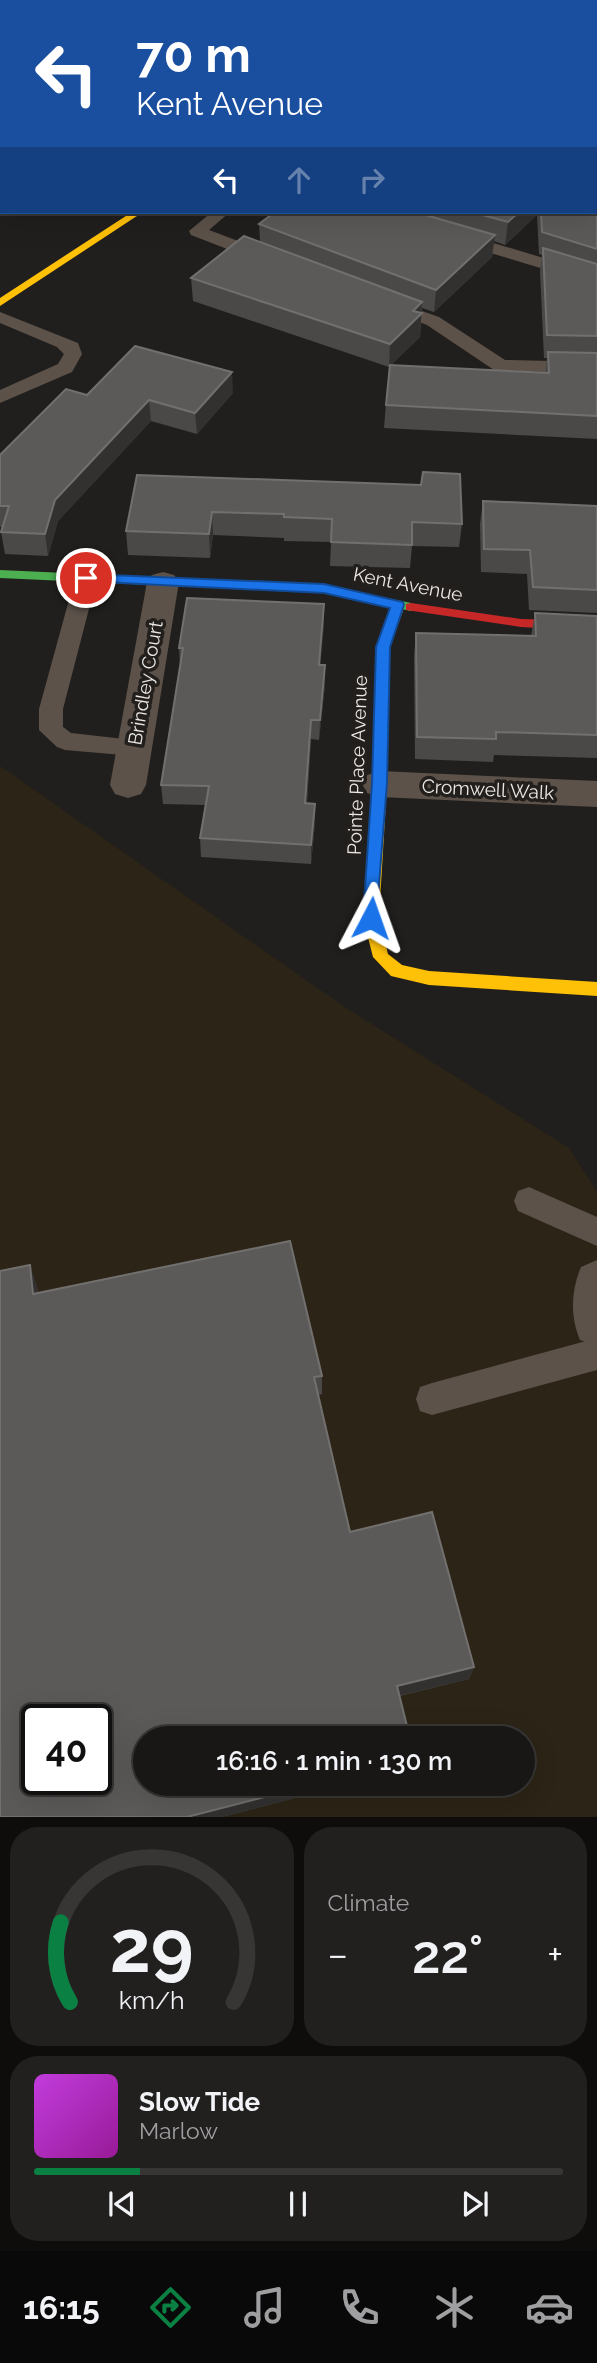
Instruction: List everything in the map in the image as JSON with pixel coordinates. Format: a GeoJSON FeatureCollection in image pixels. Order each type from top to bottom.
{"type":"FeatureCollection","features":[{"type":"Feature","properties":{"kind":"street"},"geometry":{"type":"LineString","coordinates":[[0,303],[135,214]]}},
{"type":"Feature","properties":{"kind":"street","name":"Kent Avenue"},"geometry":{"type":"LineString","coordinates":[[0,574],[324,589],[482,619],[597,626]]}},
{"type":"Feature","properties":{"kind":"street","name":"Brindley Court"},"geometry":{"type":"LineString","coordinates":[[128,785],[163,582]]}},
{"type":"Feature","properties":{"kind":"street","name":"Pointe Place Avenue"},"geometry":{"type":"LineString","coordinates":[[398,605],[383,647],[380,783],[371,918],[381,957],[397,971],[429,978],[597,989]]}},
{"type":"Feature","properties":{"kind":"street","name":"Cromwell Walk"},"geometry":{"type":"LineString","coordinates":[[380,783],[597,793]]}},
{"type":"Feature","properties":{"kind":"street"},"geometry":{"type":"LineString","coordinates":[[597,1282],[597,1324]]}},
{"type":"Feature","properties":{"kind":"lane"},"geometry":{"type":"LineString","coordinates":[[219,214],[197,230],[277,262]]}},
{"type":"Feature","properties":{"kind":"lane"},"geometry":{"type":"LineString","coordinates":[[447,234],[597,280]]}},
{"type":"Feature","properties":{"kind":"lane"},"geometry":{"type":"LineString","coordinates":[[368,296],[433,321],[501,366],[597,368]]}},
{"type":"Feature","properties":{"kind":"lane"},"geometry":{"type":"LineString","coordinates":[[0,317],[64,343],[71,347],[73,354],[65,368],[0,397]]}},
{"type":"Feature","properties":{"kind":"lane"},"geometry":{"type":"LineString","coordinates":[[86,578],[51,709],[51,730],[65,741],[134,747]]}},
{"type":"Feature","properties":{"kind":"lane"},"geometry":{"type":"LineString","coordinates":[[529,1201],[597,1232]]}},
{"type":"Feature","properties":{"kind":"lane"},"geometry":{"type":"LineString","coordinates":[[432,1399],[597,1354]]}},
{"type":"Feature","properties":{"kind":"shaded area"},"geometry":{"type":"Polygon","coordinates":[[[0,766],[343,1006],[569,1148],[597,1192],[597,1817],[0,1817],[0,766]]]}},
{"type":"Feature","properties":{"kind":"building"},"geometry":{"type":"Polygon","coordinates":[[[272,214],[422,214],[495,235],[436,290],[259,224],[272,214]]]}},
{"type":"Feature","properties":{"kind":"building"},"geometry":{"type":"Polygon","coordinates":[[[478,214],[517,214],[508,222],[478,214]]]}},
{"type":"Feature","properties":{"kind":"building"},"geometry":{"type":"Polygon","coordinates":[[[541,214],[597,214],[597,249],[542,232],[541,214]]]}},
{"type":"Feature","properties":{"kind":"building"},"geometry":{"type":"Polygon","coordinates":[[[244,236],[422,302],[413,311],[422,313],[390,344],[191,278],[244,236]]]}},
{"type":"Feature","properties":{"kind":"building"},"geometry":{"type":"Polygon","coordinates":[[[543,248],[597,264],[597,336],[547,335],[543,248]]]}},
{"type":"Feature","properties":{"kind":"building"},"geometry":{"type":"Polygon","coordinates":[[[135,346],[232,372],[195,413],[149,400],[55,500],[45,534],[1,532],[9,506],[0,506],[0,455],[66,389],[87,395],[135,346]]]}},
{"type":"Feature","properties":{"kind":"building"},"geometry":{"type":"Polygon","coordinates":[[[548,352],[597,353],[597,416],[386,405],[390,365],[549,373],[548,352]]]}},
{"type":"Feature","properties":{"kind":"building"},"geometry":{"type":"Polygon","coordinates":[[[423,472],[460,474],[462,524],[412,522],[412,545],[331,542],[332,519],[284,517],[284,514],[212,512],[209,534],[126,531],[137,475],[421,485],[423,472]]]}},
{"type":"Feature","properties":{"kind":"building"},"geometry":{"type":"Polygon","coordinates":[[[483,501],[597,506],[597,590],[533,587],[530,550],[484,549],[483,501]]]}},
{"type":"Feature","properties":{"kind":"building"},"geometry":{"type":"Polygon","coordinates":[[[187,598],[324,604],[319,665],[325,665],[320,720],[311,720],[305,803],[315,804],[311,845],[200,838],[209,786],[161,785],[183,648],[179,648],[187,598]]]}},
{"type":"Feature","properties":{"kind":"building"},"geometry":{"type":"Polygon","coordinates":[[[535,613],[597,616],[597,735],[496,732],[496,739],[417,737],[416,633],[536,636],[535,613]]]}},
{"type":"Feature","properties":{"kind":"building"},"geometry":{"type":"Polygon","coordinates":[[[290,1241],[322,1376],[314,1377],[350,1532],[432,1512],[474,1667],[397,1686],[407,1726],[133,1726],[133,1796],[269,1796],[187,1817],[0,1817],[0,1271],[30,1265],[33,1294],[290,1241]]]}},
{"type":"Feature","properties":{"kind":"traffic: fast"},"geometry":{"type":"LineString","coordinates":[[0,574],[324,589],[411,607]]}},
{"type":"Feature","properties":{"kind":"traffic: slow"},"geometry":{"type":"LineString","coordinates":[[0,303],[135,214]]}},
{"type":"Feature","properties":{"kind":"traffic: slow"},"geometry":{"type":"LineString","coordinates":[[398,605],[383,647],[380,784],[371,918],[381,957],[397,971],[429,978],[597,989]]}},
{"type":"Feature","properties":{"kind":"traffic: jam"},"geometry":{"type":"LineString","coordinates":[[411,607],[521,623],[597,626]]}},
{"type":"Feature","properties":{"kind":"route"},"geometry":{"type":"LineString","coordinates":[[86,578],[324,589],[398,605],[383,647],[380,783],[371,918]]}}]}
